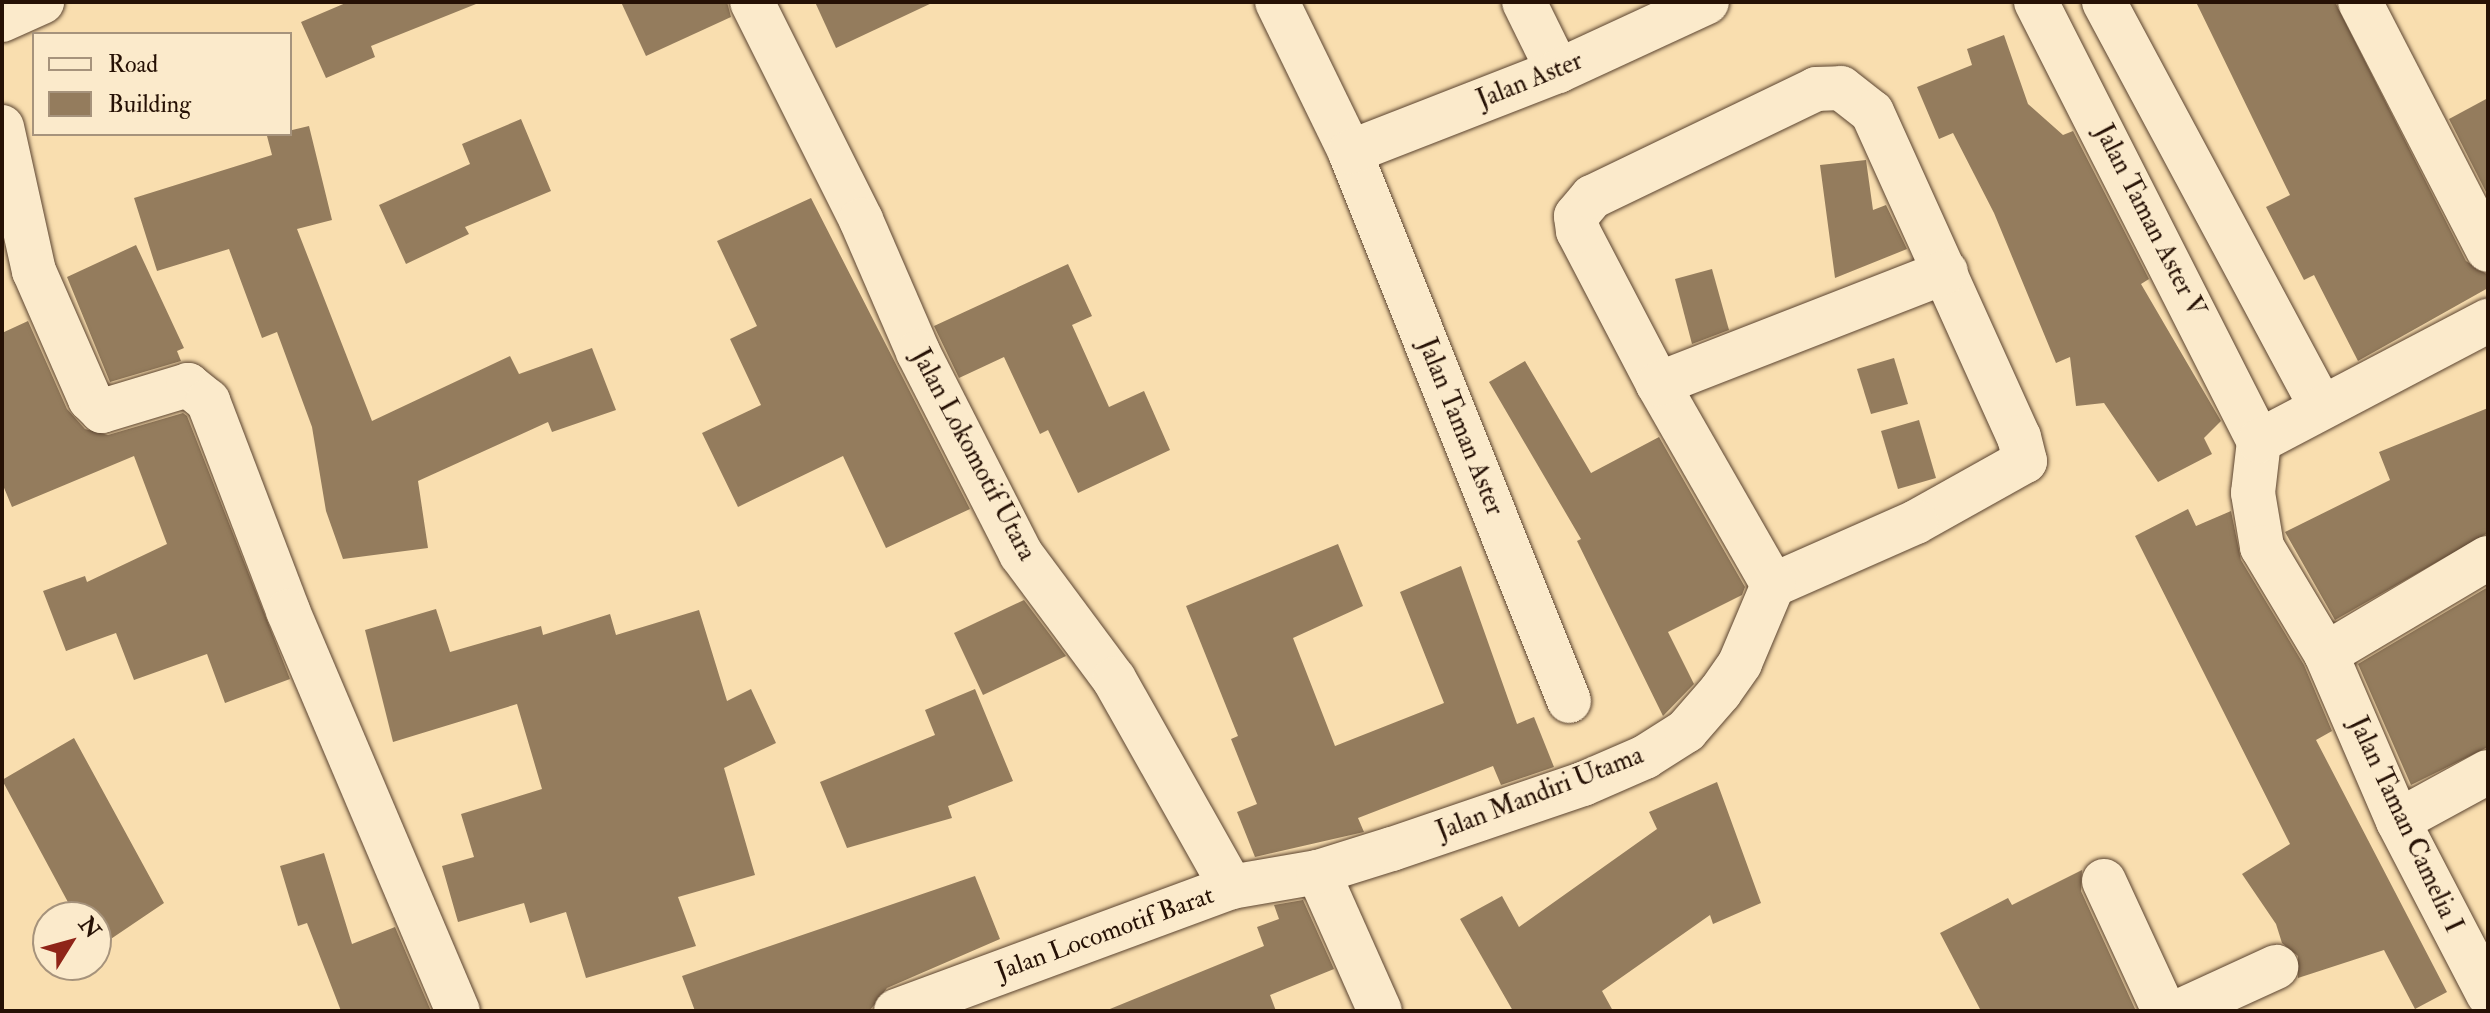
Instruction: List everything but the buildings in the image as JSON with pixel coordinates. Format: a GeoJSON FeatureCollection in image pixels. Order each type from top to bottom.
{"type":"FeatureCollection","features":[{"type":"Feature","properties":{"kind":"street"},"geometry":{"type":"LineString","coordinates":[[2,20],[42,2]]}},
{"type":"Feature","properties":{"kind":"street","name":"Jalan Lokomotif Utara"},"geometry":{"type":"LineString","coordinates":[[752,2],[861,220],[918,352],[1021,554],[1114,679],[1231,887]]}},
{"type":"Feature","properties":{"kind":"street"},"geometry":{"type":"LineString","coordinates":[[1277,2],[1350,152]]}},
{"type":"Feature","properties":{"kind":"street"},"geometry":{"type":"LineString","coordinates":[[1524,2],[1558,71]]}},
{"type":"Feature","properties":{"kind":"street","name":"Jalan Aster"},"geometry":{"type":"LineString","coordinates":[[1350,152],[1558,71],[1707,2]]}},
{"type":"Feature","properties":{"kind":"street","name":"Jalan Taman Aster V"},"geometry":{"type":"LineString","coordinates":[[2036,2],[2259,441]]}},
{"type":"Feature","properties":{"kind":"street"},"geometry":{"type":"LineString","coordinates":[[2104,2],[2321,406]]}},
{"type":"Feature","properties":{"kind":"street"},"geometry":{"type":"LineString","coordinates":[[2360,2],[2488,250]]}},
{"type":"Feature","properties":{"kind":"street"},"geometry":{"type":"LineString","coordinates":[[1841,88],[1872,112],[2019,437],[2025,461],[1916,522],[1773,585],[1658,384],[1578,231],[1576,216],[1592,197],[1816,89],[1841,88]]}},
{"type":"Feature","properties":{"kind":"street"},"geometry":{"type":"LineString","coordinates":[[2,127],[18,277],[95,406],[102,411],[188,385],[208,401],[288,611],[458,1011]]}},
{"type":"Feature","properties":{"kind":"street","name":"Jalan Taman Aster"},"geometry":{"type":"LineString","coordinates":[[1350,152],[1569,701]]}},
{"type":"Feature","properties":{"kind":"street"},"geometry":{"type":"LineString","coordinates":[[1658,384],[1946,272]]}},
{"type":"Feature","properties":{"kind":"street"},"geometry":{"type":"LineString","coordinates":[[2259,441],[2488,321]]}},
{"type":"Feature","properties":{"kind":"street","name":"Jalan Taman Camelia I"},"geometry":{"type":"LineString","coordinates":[[2259,441],[2253,493],[2262,547],[2326,654],[2398,821],[2488,994]]}},
{"type":"Feature","properties":{"kind":"street"},"geometry":{"type":"LineString","coordinates":[[2326,654],[2488,558]]}},
{"type":"Feature","properties":{"kind":"street","name":"Jalan Mandiri Utama"},"geometry":{"type":"LineString","coordinates":[[1318,872],[1583,784],[1666,744],[1701,716],[1734,672],[1773,585]]}},
{"type":"Feature","properties":{"kind":"street"},"geometry":{"type":"LineString","coordinates":[[2398,821],[2488,772]]}},
{"type":"Feature","properties":{"kind":"street"},"geometry":{"type":"LineString","coordinates":[[1318,872],[1380,1011]]}},
{"type":"Feature","properties":{"kind":"street","name":"Jalan Locomotif Barat"},"geometry":{"type":"LineString","coordinates":[[896,1011],[1231,887],[1318,872]]}},
{"type":"Feature","properties":{"kind":"street"},"geometry":{"type":"LineString","coordinates":[[2104,881],[2164,1011]]}},
{"type":"Feature","properties":{"kind":"street"},"geometry":{"type":"LineString","coordinates":[[2180,1011],[2276,967]]}}]}
